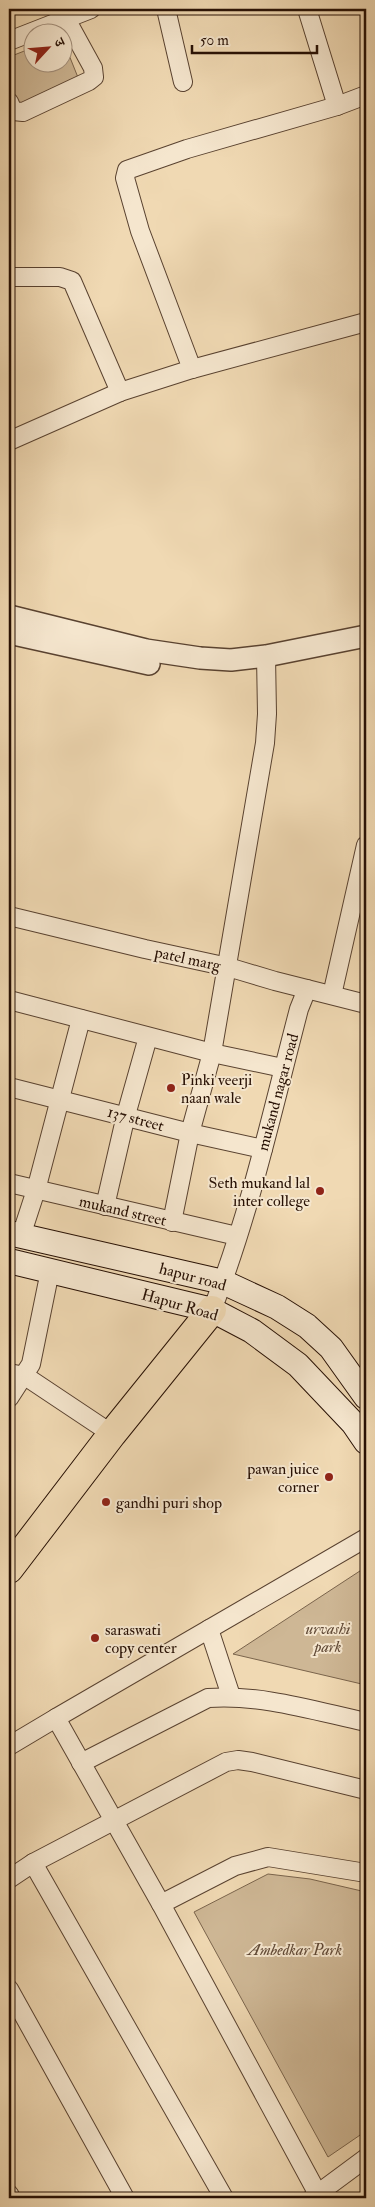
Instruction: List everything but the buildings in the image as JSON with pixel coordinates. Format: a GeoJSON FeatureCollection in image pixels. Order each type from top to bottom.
{"type":"FeatureCollection","features":[{"type":"Feature","properties":{"kind":"main road","name":"hapur road"},"geometry":{"type":"LineString","coordinates":[[15,1234],[223,1282],[277,1307],[307,1326],[331,1348],[366,1397]]}},
{"type":"Feature","properties":{"kind":"main road","name":"Hapur Road"},"geometry":{"type":"LineString","coordinates":[[9,1261],[212,1310],[252,1331],[298,1365],[353,1423],[366,1442]]}},
{"type":"Feature","properties":{"kind":"main road"},"geometry":{"type":"LineString","coordinates":[[9,1569],[112,1434],[212,1310]]}},
{"type":"Feature","properties":{"kind":"street"},"geometry":{"type":"LineString","coordinates":[[9,40],[65,17],[91,9]]}},
{"type":"Feature","properties":{"kind":"street"},"geometry":{"type":"LineString","coordinates":[[166,9],[183,82]]}},
{"type":"Feature","properties":{"kind":"street"},"geometry":{"type":"LineString","coordinates":[[307,9],[337,106]]}},
{"type":"Feature","properties":{"kind":"street"},"geometry":{"type":"LineString","coordinates":[[9,102],[13,111],[24,112],[94,77],[93,68],[65,17]]}},
{"type":"Feature","properties":{"kind":"street"},"geometry":{"type":"LineString","coordinates":[[192,369],[140,231],[125,173],[130,168],[187,149],[337,106],[366,95]]}},
{"type":"Feature","properties":{"kind":"street"},"geometry":{"type":"LineString","coordinates":[[9,277],[60,277],[72,281],[120,392]]}},
{"type":"Feature","properties":{"kind":"street"},"geometry":{"type":"LineString","coordinates":[[9,441],[120,392],[192,369],[366,322]]}},
{"type":"Feature","properties":{"kind":"street"},"geometry":{"type":"LineString","coordinates":[[9,616],[146,650],[200,658],[266,663],[366,636]]}},
{"type":"Feature","properties":{"kind":"street"},"geometry":{"type":"LineString","coordinates":[[9,633],[152,665],[188,668],[266,663],[366,648]]}},
{"type":"Feature","properties":{"kind":"street"},"geometry":{"type":"LineString","coordinates":[[172,1222],[190,1133],[212,1053],[228,967],[264,742],[266,663]]}},
{"type":"Feature","properties":{"kind":"street"},"geometry":{"type":"LineString","coordinates":[[332,995],[360,906],[366,845]]}},
{"type":"Feature","properties":{"kind":"street","name":"patel marg"},"geometry":{"type":"LineString","coordinates":[[9,916],[228,967],[366,1004]]}},
{"type":"Feature","properties":{"kind":"street","name":"mukand nagar road"},"geometry":{"type":"LineString","coordinates":[[212,1310],[223,1282],[263,1149],[299,1009],[307,989]]}},
{"type":"Feature","properties":{"kind":"street"},"geometry":{"type":"LineString","coordinates":[[10,1006],[81,1019],[212,1053],[283,1068]]}},
{"type":"Feature","properties":{"kind":"street"},"geometry":{"type":"LineString","coordinates":[[15,1234],[36,1190],[81,1019]]}},
{"type":"Feature","properties":{"kind":"street"},"geometry":{"type":"LineString","coordinates":[[106,1206],[126,1115],[148,1037]]}},
{"type":"Feature","properties":{"kind":"street","name":"137 street"},"geometry":{"type":"LineString","coordinates":[[9,1087],[126,1115],[190,1133],[263,1149]]}},
{"type":"Feature","properties":{"kind":"street","name":"mukand street"},"geometry":{"type":"LineString","coordinates":[[9,1183],[236,1236]]}},
{"type":"Feature","properties":{"kind":"street"},"geometry":{"type":"LineString","coordinates":[[9,1398],[17,1375],[32,1364],[50,1271]]}},
{"type":"Feature","properties":{"kind":"street"},"geometry":{"type":"LineString","coordinates":[[17,1375],[112,1434]]}},
{"type":"Feature","properties":{"kind":"street"},"geometry":{"type":"LineString","coordinates":[[9,1746],[366,1538]]}},
{"type":"Feature","properties":{"kind":"street"},"geometry":{"type":"LineString","coordinates":[[209,1629],[231,1696]]}},
{"type":"Feature","properties":{"kind":"street"},"geometry":{"type":"LineString","coordinates":[[81,1763],[208,1698],[231,1696],[255,1698],[366,1722]]}},
{"type":"Feature","properties":{"kind":"street"},"geometry":{"type":"LineString","coordinates":[[56,1718],[161,1904],[317,2197],[366,2158]]}},
{"type":"Feature","properties":{"kind":"street"},"geometry":{"type":"LineString","coordinates":[[9,1879],[33,1863],[215,1766],[238,1760],[366,1790]]}},
{"type":"Feature","properties":{"kind":"street"},"geometry":{"type":"LineString","coordinates":[[161,1904],[235,1866],[268,1857],[366,1873]]}},
{"type":"Feature","properties":{"kind":"street"},"geometry":{"type":"LineString","coordinates":[[33,1863],[224,2198]]}},
{"type":"Feature","properties":{"kind":"street"},"geometry":{"type":"LineString","coordinates":[[9,1989],[125,2198]]}},
{"type":"Feature","properties":{"kind":"street"},"geometry":{"type":"LineString","coordinates":[[9,2194],[11,2198]]}},
{"type":"Feature","properties":{"kind":"green space"},"geometry":{"type":"Polygon","coordinates":[[[22,52],[22,72],[72,72],[72,62],[79,80],[17,106],[9,86],[9,57],[22,52]]]}},
{"type":"Feature","properties":{"kind":"green space","name":"urvashi park"},"geometry":{"type":"Polygon","coordinates":[[[366,1567],[366,1685],[233,1654],[366,1567]]]}},
{"type":"Feature","properties":{"kind":"green space","name":"Ambedkar Park"},"geometry":{"type":"Polygon","coordinates":[[[268,1874],[310,1879],[366,1892],[366,2131],[328,2157],[194,1912],[268,1874]]]}},
{"type":"Feature","properties":{"kind":"place","name":"Pinki veerji naan wale"},"geometry":{"type":"Point","coordinates":[171,1088]}},
{"type":"Feature","properties":{"kind":"place","name":"Seth mukand lal inter college"},"geometry":{"type":"Point","coordinates":[320,1191]}},
{"type":"Feature","properties":{"kind":"place","name":"pawan juice corner"},"geometry":{"type":"Point","coordinates":[329,1477]}},
{"type":"Feature","properties":{"kind":"place","name":"gandhi puri shop"},"geometry":{"type":"Point","coordinates":[106,1502]}},
{"type":"Feature","properties":{"kind":"place","name":"saraswati copy center"},"geometry":{"type":"Point","coordinates":[95,1638]}}]}
